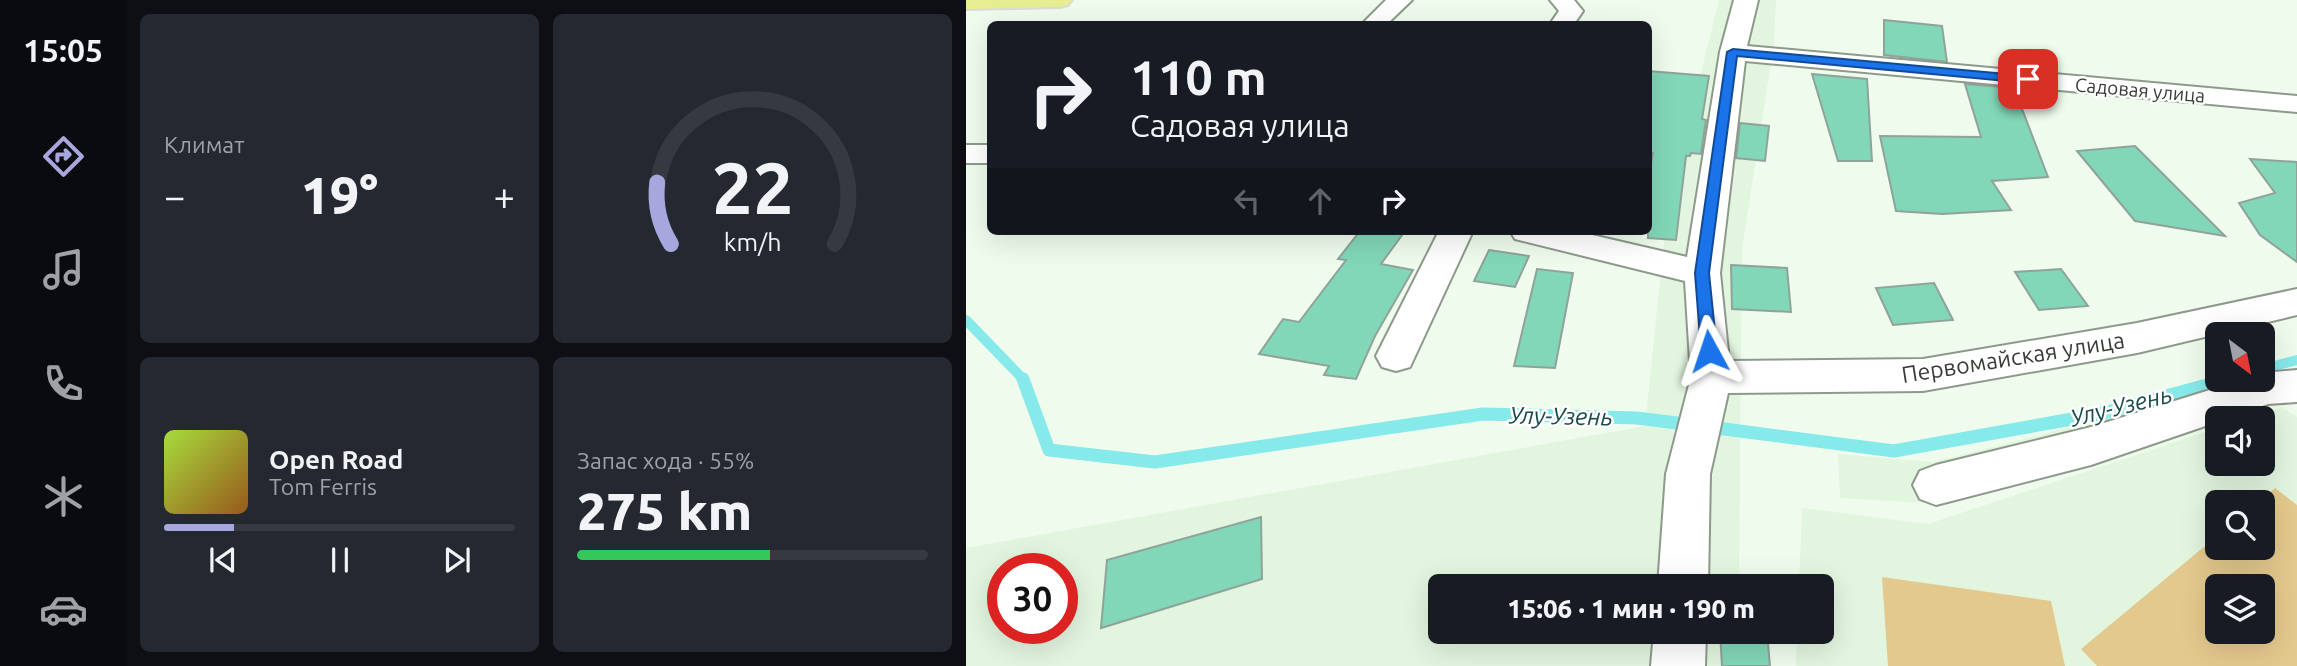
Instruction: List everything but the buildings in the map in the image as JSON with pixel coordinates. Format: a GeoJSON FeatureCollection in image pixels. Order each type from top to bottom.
{"type":"FeatureCollection","features":[{"type":"Feature","properties":{"kind":"main road"},"geometry":{"type":"LineString","coordinates":[[966,2],[1060,0]]}},
{"type":"Feature","properties":{"kind":"street"},"geometry":{"type":"LineString","coordinates":[[1377,21],[1400,0]]}},
{"type":"Feature","properties":{"kind":"street"},"geometry":{"type":"LineString","coordinates":[[1562,0],[1571,11],[1564,21]]}},
{"type":"Feature","properties":{"kind":"street"},"geometry":{"type":"LineString","coordinates":[[1684,574],[1688,474],[1711,377],[1702,273],[1733,52],[1746,0]]}},
{"type":"Feature","properties":{"kind":"street","name":"Садовая улица"},"geometry":{"type":"LineString","coordinates":[[1733,52],[2297,104]]}},
{"type":"Feature","properties":{"kind":"street"},"geometry":{"type":"LineString","coordinates":[[966,154],[987,154]]}},
{"type":"Feature","properties":{"kind":"street"},"geometry":{"type":"LineString","coordinates":[[1396,356],[1454,235]]}},
{"type":"Feature","properties":{"kind":"street"},"geometry":{"type":"LineString","coordinates":[[1544,235],[1702,273]]}},
{"type":"Feature","properties":{"kind":"street","name":"Первомайская улица"},"geometry":{"type":"LineString","coordinates":[[1711,377],[1923,375],[2137,338],[2285,304]]}},
{"type":"Feature","properties":{"kind":"street"},"geometry":{"type":"LineString","coordinates":[[1936,485],[2091,446],[2268,388],[2297,386]]}},
{"type":"Feature","properties":{"kind":"street"},"geometry":{"type":"LineString","coordinates":[[1678,666],[1679,644]]}},
{"type":"Feature","properties":{"kind":"shaded area"},"geometry":{"type":"Polygon","coordinates":[[[1719,0],[1776,0],[1774,43],[1742,249],[1739,574],[1428,574],[1428,644],[1738,644],[1738,666],[966,666],[966,548],[1645,426],[1668,204],[1719,0]]]}},
{"type":"Feature","properties":{"kind":"shaded area"},"geometry":{"type":"Polygon","coordinates":[[[2210,392],[2230,392],[2245,406],[2205,406],[2205,421],[1943,504],[1840,498],[1838,454],[1933,462],[2210,392]]]}},
{"type":"Feature","properties":{"kind":"shaded area"},"geometry":{"type":"Polygon","coordinates":[[[2282,407],[2297,417],[2297,666],[1796,666],[1797,644],[1834,644],[1834,574],[1799,574],[1802,508],[1928,524],[2205,432],[2205,476],[2275,476],[2275,409],[2282,407]]]}},
{"type":"Feature","properties":{"kind":"shaded area"},"geometry":{"type":"Polygon","coordinates":[[[2275,488],[2297,505],[2297,666],[2097,666],[2081,649],[2205,546],[2205,560],[2275,560],[2275,490],[2273,490],[2275,488]]]}},
{"type":"Feature","properties":{"kind":"shaded area"},"geometry":{"type":"Polygon","coordinates":[[[1882,577],[2051,601],[2065,666],[1888,666],[1882,577]]]}},
{"type":"Feature","properties":{"kind":"waterway","name":"Улу-Узень"},"geometry":{"type":"LineString","coordinates":[[966,320],[1024,380]]}},
{"type":"Feature","properties":{"kind":"waterway","name":"Улу-Узень"},"geometry":{"type":"LineString","coordinates":[[2275,366],[2297,360]]}},
{"type":"Feature","properties":{"kind":"waterway","name":"Улу-Узень"},"geometry":{"type":"LineString","coordinates":[[1023,379],[1049,450],[1155,462],[1483,414],[1637,418],[1693,425]]}},
{"type":"Feature","properties":{"kind":"waterway","name":"Улу-Узень"},"geometry":{"type":"LineString","coordinates":[[1709,427],[1894,451],[2100,414],[2205,385]]}},
{"type":"Feature","properties":{"kind":"route"},"geometry":{"type":"LineString","coordinates":[[1709,351],[1702,273],[1733,52],[2028,79]]}}]}
